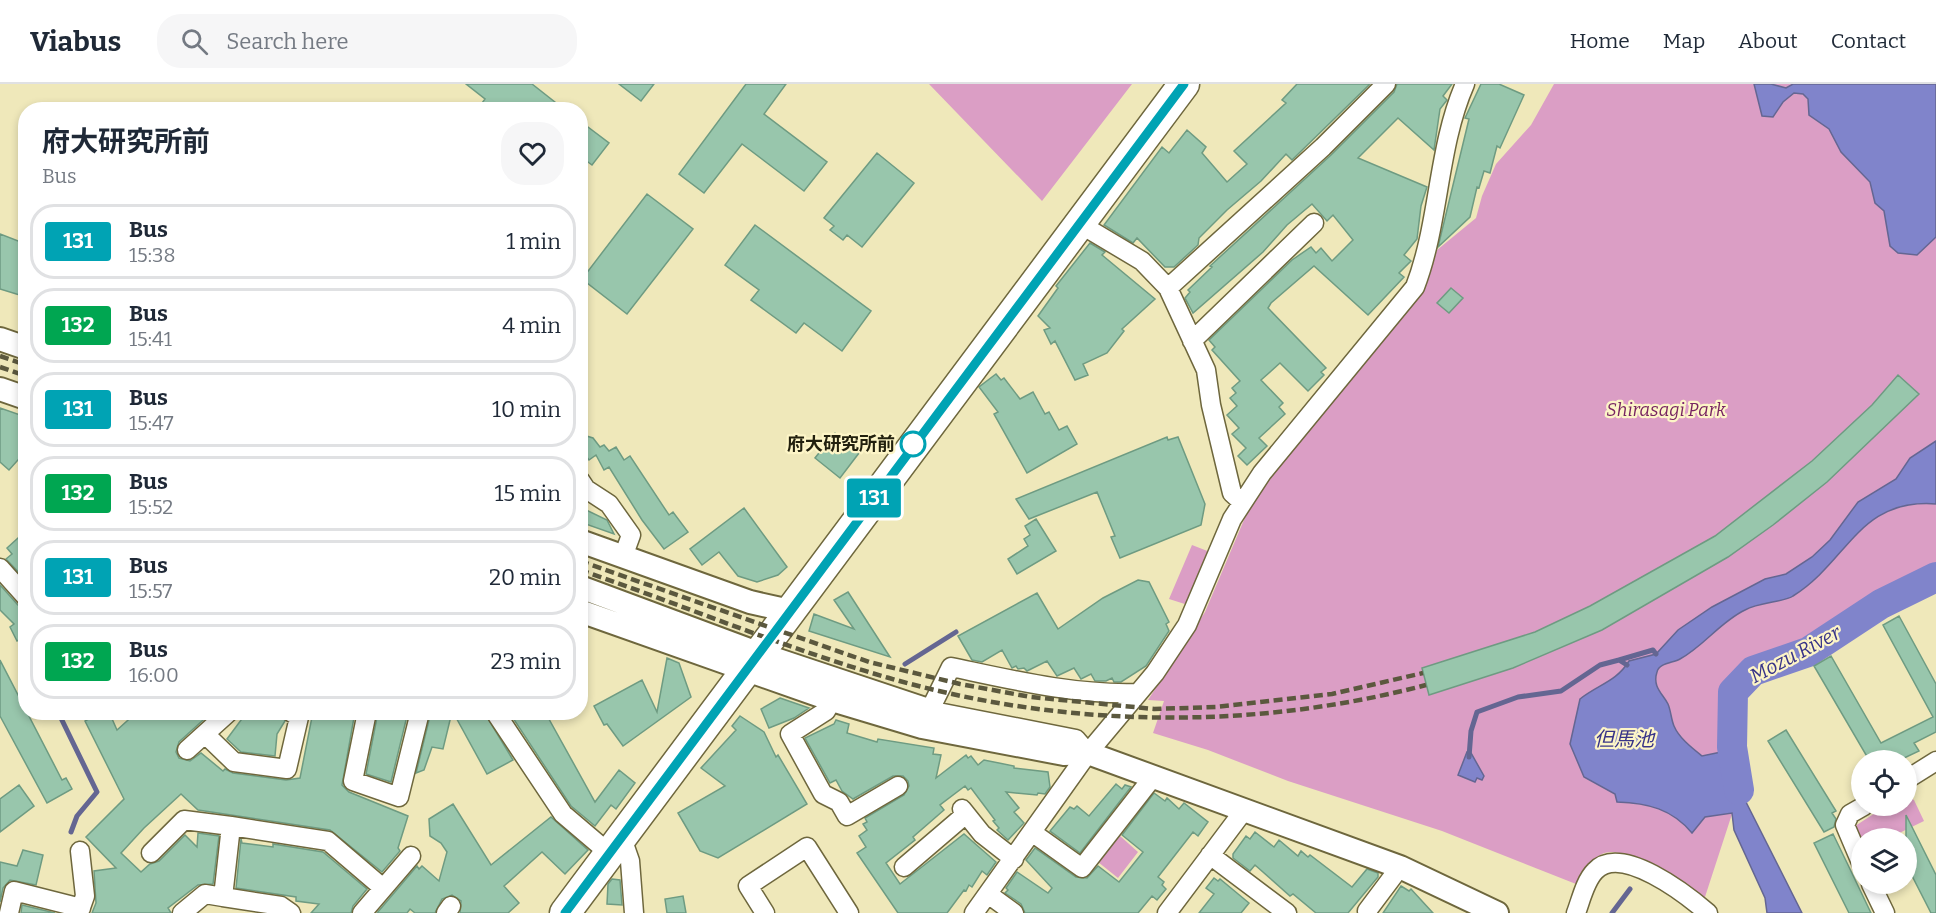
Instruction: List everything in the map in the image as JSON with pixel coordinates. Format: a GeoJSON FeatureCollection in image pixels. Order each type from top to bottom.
{"type":"FeatureCollection","features":[{"type":"Feature","properties":{"kind":"highway"},"geometry":{"type":"LineString","coordinates":[[565,913],[1184,84]]}},
{"type":"Feature","properties":{"kind":"street"},"geometry":{"type":"LineString","coordinates":[[1168,288],[1323,147],[1386,84]]}},
{"type":"Feature","properties":{"kind":"street"},"geometry":{"type":"LineString","coordinates":[[974,913],[1088,753],[1138,693],[1187,625],[1232,519],[1262,473],[1415,287],[1425,260],[1454,108],[1465,84]]}},
{"type":"Feature","properties":{"kind":"street"},"geometry":{"type":"LineString","coordinates":[[1192,341],[1222,309],[1314,223]]}},
{"type":"Feature","properties":{"kind":"street"},"geometry":{"type":"LineString","coordinates":[[1080,224],[1142,261],[1168,288],[1206,370],[1211,405],[1232,493],[1242,502]]}},
{"type":"Feature","properties":{"kind":"street"},"geometry":{"type":"LineString","coordinates":[[0,339],[18,345]]}},
{"type":"Feature","properties":{"kind":"street"},"geometry":{"type":"LineString","coordinates":[[0,389],[18,395]]}},
{"type":"Feature","properties":{"kind":"street"},"geometry":{"type":"LineString","coordinates":[[588,490],[609,504],[631,535],[623,557]]}},
{"type":"Feature","properties":{"kind":"street"},"geometry":{"type":"LineString","coordinates":[[588,544],[750,602],[790,611]]}},
{"type":"Feature","properties":{"kind":"street"},"geometry":{"type":"LineString","coordinates":[[0,568],[18,588]]}},
{"type":"Feature","properties":{"kind":"street"},"geometry":{"type":"LineString","coordinates":[[588,591],[754,662],[832,700],[925,719],[1064,754],[1088,753],[1400,867],[1497,913]]}},
{"type":"Feature","properties":{"kind":"street"},"geometry":{"type":"LineString","coordinates":[[588,612],[754,662],[925,719]]}},
{"type":"Feature","properties":{"kind":"street"},"geometry":{"type":"LineString","coordinates":[[925,719],[951,667],[1051,688],[1113,694],[1138,693]]}},
{"type":"Feature","properties":{"kind":"street"},"geometry":{"type":"LineString","coordinates":[[832,700],[826,711],[790,734],[823,794],[839,802],[847,816],[898,786]]}},
{"type":"Feature","properties":{"kind":"street"},"geometry":{"type":"LineString","coordinates":[[188,750],[221,720]]}},
{"type":"Feature","properties":{"kind":"street"},"geometry":{"type":"LineString","coordinates":[[206,734],[234,762],[287,769],[298,720]]}},
{"type":"Feature","properties":{"kind":"street"},"geometry":{"type":"LineString","coordinates":[[365,720],[353,781],[399,797],[418,720]]}},
{"type":"Feature","properties":{"kind":"street"},"geometry":{"type":"LineString","coordinates":[[500,720],[563,814],[616,846],[630,861],[634,913]]}},
{"type":"Feature","properties":{"kind":"street"},"geometry":{"type":"LineString","coordinates":[[1917,773],[1936,761]]}},
{"type":"Feature","properties":{"kind":"street"},"geometry":{"type":"LineString","coordinates":[[1033,833],[1082,868],[1153,777]]}},
{"type":"Feature","properties":{"kind":"street"},"geometry":{"type":"LineString","coordinates":[[1167,913],[1245,809]]}},
{"type":"Feature","properties":{"kind":"street"},"geometry":{"type":"LineString","coordinates":[[904,867],[964,811],[982,834],[1014,859]]}},
{"type":"Feature","properties":{"kind":"street"},"geometry":{"type":"LineString","coordinates":[[1851,813],[1845,825],[1851,839]]}},
{"type":"Feature","properties":{"kind":"street"},"geometry":{"type":"LineString","coordinates":[[151,854],[184,820],[231,826],[328,841],[383,888]]}},
{"type":"Feature","properties":{"kind":"street"},"geometry":{"type":"LineString","coordinates":[[223,897],[231,826]]}},
{"type":"Feature","properties":{"kind":"street"},"geometry":{"type":"LineString","coordinates":[[765,913],[748,886],[807,847],[849,913]]}},
{"type":"Feature","properties":{"kind":"street"},"geometry":{"type":"LineString","coordinates":[[9,913],[14,891],[80,910],[85,896],[80,851]]}},
{"type":"Feature","properties":{"kind":"street"},"geometry":{"type":"LineString","coordinates":[[1210,855],[1287,913]]}},
{"type":"Feature","properties":{"kind":"street"},"geometry":{"type":"LineString","coordinates":[[362,913],[411,856]]}},
{"type":"Feature","properties":{"kind":"street"},"geometry":{"type":"LineString","coordinates":[[1576,913],[1595,871],[1610,863],[1652,872],[1708,913]]}},
{"type":"Feature","properties":{"kind":"street"},"geometry":{"type":"LineString","coordinates":[[1367,911],[1400,867]]}},
{"type":"Feature","properties":{"kind":"street"},"geometry":{"type":"LineString","coordinates":[[182,913],[205,894],[282,906],[291,913]]}},
{"type":"Feature","properties":{"kind":"street"},"geometry":{"type":"LineString","coordinates":[[988,894],[1014,913]]}},
{"type":"Feature","properties":{"kind":"street"},"geometry":{"type":"LineString","coordinates":[[1876,894],[1885,913]]}},
{"type":"Feature","properties":{"kind":"green space"},"geometry":{"type":"Polygon","coordinates":[[[929,84],[1132,84],[1042,201],[929,84]]]}},
{"type":"Feature","properties":{"kind":"green space","name":"Shirasagi Park"},"geometry":{"type":"Polygon","coordinates":[[[1554,84],[1936,84],[1936,572],[1857,611],[1802,648],[1750,665],[1726,691],[1727,750],[1732,814],[1704,900],[1654,867],[1638,859],[1610,852],[1596,858],[1576,884],[1442,831],[1288,781],[1208,750],[1153,733],[1164,701],[1148,700],[1205,612],[1252,501],[1423,288],[1437,250],[1476,218],[1482,196],[1496,164],[1531,125],[1554,84]]]}},
{"type":"Feature","properties":{"kind":"green space"},"geometry":{"type":"Polygon","coordinates":[[[1192,545],[1210,552],[1188,605],[1169,599],[1192,545]]]}},
{"type":"Feature","properties":{"kind":"green space"},"geometry":{"type":"Polygon","coordinates":[[[1917,806],[1924,821],[1910,828],[1852,828],[1871,816],[1917,816],[1917,806]]]}},
{"type":"Feature","properties":{"kind":"green space"},"geometry":{"type":"Polygon","coordinates":[[[1119,835],[1138,852],[1118,878],[1098,862],[1119,835]]]}},
{"type":"Feature","properties":{"kind":"water"},"geometry":{"type":"Polygon","coordinates":[[[1754,84],[1771,84],[1786,88],[1793,84],[1936,84],[1936,237],[1917,255],[1898,253],[1890,246],[1884,211],[1875,203],[1870,182],[1841,152],[1829,129],[1809,115],[1808,99],[1803,94],[1794,93],[1783,102],[1773,117],[1762,116],[1754,84]]]}},
{"type":"Feature","properties":{"kind":"water","name":"但馬池"},"geometry":{"type":"Polygon","coordinates":[[[1936,441],[1936,504],[1910,505],[1889,511],[1871,521],[1812,582],[1793,596],[1751,607],[1736,615],[1689,654],[1658,669],[1657,686],[1668,704],[1679,735],[1702,756],[1736,749],[1746,802],[1802,913],[1767,913],[1765,898],[1734,830],[1732,813],[1705,817],[1692,833],[1676,818],[1659,809],[1617,802],[1615,794],[1584,777],[1570,744],[1580,699],[1619,674],[1629,661],[1656,654],[1678,630],[1712,607],[1765,579],[1786,574],[1812,557],[1830,540],[1858,502],[1896,479],[1910,458],[1936,441]]]}},
{"type":"Feature","properties":{"kind":"water"},"geometry":{"type":"Polygon","coordinates":[[[1467,752],[1471,753],[1484,776],[1482,780],[1477,778],[1475,782],[1458,775],[1467,752]]]}},
{"type":"Feature","properties":{"kind":"building"},"geometry":{"type":"Polygon","coordinates":[[[466,84],[532,84],[555,102],[483,102],[485,99],[466,84]]]}},
{"type":"Feature","properties":{"kind":"building"},"geometry":{"type":"Polygon","coordinates":[[[619,84],[654,84],[641,101],[619,84]]]}},
{"type":"Feature","properties":{"kind":"building"},"geometry":{"type":"Polygon","coordinates":[[[746,84],[786,84],[764,114],[827,162],[804,191],[742,144],[704,193],[679,174],[746,84]]]}},
{"type":"Feature","properties":{"kind":"building"},"geometry":{"type":"Polygon","coordinates":[[[1297,84],[1370,84],[1292,160],[1286,154],[1261,181],[1199,238],[1198,245],[1174,267],[1165,267],[1137,238],[1133,243],[1104,225],[1162,147],[1169,153],[1187,130],[1206,147],[1202,153],[1227,182],[1247,164],[1234,151],[1286,103],[1282,100],[1297,84]]]}},
{"type":"Feature","properties":{"kind":"building"},"geometry":{"type":"Polygon","coordinates":[[[1397,84],[1452,84],[1443,96],[1447,100],[1440,109],[1434,150],[1398,118],[1358,158],[1427,187],[1421,206],[1417,239],[1404,255],[1411,261],[1399,273],[1404,277],[1368,315],[1314,266],[1271,303],[1268,308],[1326,368],[1321,372],[1324,375],[1308,391],[1280,363],[1261,380],[1283,403],[1279,407],[1285,414],[1259,438],[1267,446],[1247,465],[1238,456],[1246,448],[1232,434],[1239,428],[1227,415],[1237,406],[1230,398],[1236,393],[1232,388],[1240,381],[1212,350],[1215,347],[1209,340],[1292,260],[1311,247],[1316,253],[1321,248],[1332,261],[1353,240],[1333,215],[1327,221],[1312,204],[1287,225],[1263,252],[1193,313],[1185,298],[1190,292],[1188,290],[1212,267],[1210,266],[1331,155],[1394,92],[1397,84]]]}},
{"type":"Feature","properties":{"kind":"building"},"geometry":{"type":"Polygon","coordinates":[[[1481,84],[1499,84],[1524,95],[1500,148],[1497,146],[1490,173],[1484,171],[1479,188],[1477,187],[1470,217],[1438,247],[1469,119],[1465,118],[1481,84]]]}},
{"type":"Feature","properties":{"kind":"building"},"geometry":{"type":"Polygon","coordinates":[[[588,127],[609,143],[592,165],[588,162],[588,127]]]}},
{"type":"Feature","properties":{"kind":"building"},"geometry":{"type":"Polygon","coordinates":[[[877,153],[914,183],[862,247],[847,235],[843,240],[830,230],[834,226],[824,218],[877,153]]]}},
{"type":"Feature","properties":{"kind":"building"},"geometry":{"type":"Polygon","coordinates":[[[647,194],[693,229],[627,314],[588,284],[588,271],[647,194]]]}},
{"type":"Feature","properties":{"kind":"building"},"geometry":{"type":"Polygon","coordinates":[[[755,225],[871,311],[842,351],[804,323],[796,333],[751,300],[759,290],[725,265],[755,225]]]}},
{"type":"Feature","properties":{"kind":"building"},"geometry":{"type":"Polygon","coordinates":[[[0,234],[18,241],[18,295],[0,289],[0,234]]]}},
{"type":"Feature","properties":{"kind":"building"},"geometry":{"type":"Polygon","coordinates":[[[1090,243],[1105,252],[1102,255],[1155,299],[1122,329],[1124,331],[1107,353],[1083,364],[1088,375],[1075,380],[1055,341],[1051,344],[1044,330],[1050,328],[1038,316],[1058,288],[1056,286],[1090,243]]]}},
{"type":"Feature","properties":{"kind":"building"},"geometry":{"type":"Polygon","coordinates":[[[1451,288],[1463,298],[1449,313],[1437,303],[1451,288]]]}},
{"type":"Feature","properties":{"kind":"building"},"geometry":{"type":"Polygon","coordinates":[[[996,374],[1001,380],[1004,378],[1020,399],[1033,392],[1045,414],[1049,412],[1059,430],[1067,426],[1077,444],[1027,473],[994,414],[998,412],[979,387],[996,374]]]}},
{"type":"Feature","properties":{"kind":"building"},"geometry":{"type":"Polygon","coordinates":[[[1898,375],[1919,394],[1827,482],[1728,557],[1602,630],[1513,668],[1429,695],[1422,668],[1535,632],[1590,606],[1715,536],[1812,461],[1872,405],[1898,375]]]}},
{"type":"Feature","properties":{"kind":"building"},"geometry":{"type":"Polygon","coordinates":[[[0,408],[18,414],[18,460],[9,470],[0,462],[0,408]]]}},
{"type":"Feature","properties":{"kind":"building"},"geometry":{"type":"Polygon","coordinates":[[[835,433],[859,453],[840,478],[815,458],[835,433]]]}},
{"type":"Feature","properties":{"kind":"building"},"geometry":{"type":"Polygon","coordinates":[[[588,436],[593,438],[600,447],[604,445],[609,451],[616,447],[624,460],[630,456],[669,515],[673,512],[688,532],[664,549],[642,520],[609,467],[604,470],[596,455],[589,460],[588,436]]]}},
{"type":"Feature","properties":{"kind":"building"},"geometry":{"type":"Polygon","coordinates":[[[1167,437],[1168,440],[1178,437],[1205,504],[1201,525],[1120,558],[1111,537],[1115,536],[1097,492],[1029,519],[1016,499],[1167,437]]]}},
{"type":"Feature","properties":{"kind":"building"},"geometry":{"type":"Polygon","coordinates":[[[744,508],[787,567],[778,575],[757,582],[738,576],[719,552],[702,565],[690,549],[744,508]]]}},
{"type":"Feature","properties":{"kind":"building"},"geometry":{"type":"Polygon","coordinates":[[[588,511],[607,520],[614,534],[588,525],[588,511]]]}},
{"type":"Feature","properties":{"kind":"building"},"geometry":{"type":"Polygon","coordinates":[[[1036,519],[1056,551],[1017,574],[1008,559],[1028,546],[1024,539],[1030,535],[1025,526],[1036,519]]]}},
{"type":"Feature","properties":{"kind":"building"},"geometry":{"type":"Polygon","coordinates":[[[18,538],[18,572],[6,559],[12,554],[7,548],[18,538]]]}},
{"type":"Feature","properties":{"kind":"building"},"geometry":{"type":"Polygon","coordinates":[[[1138,580],[1149,582],[1169,622],[1166,624],[1169,631],[1146,666],[1121,682],[1114,682],[1112,678],[1106,681],[1095,681],[1091,674],[1081,679],[1074,668],[1057,676],[1047,661],[1027,671],[1024,668],[1018,669],[1016,666],[1012,668],[1002,650],[982,662],[972,660],[958,636],[1037,593],[1058,629],[1103,598],[1138,580]]]}},
{"type":"Feature","properties":{"kind":"building"},"geometry":{"type":"Polygon","coordinates":[[[0,585],[18,605],[18,640],[10,627],[14,624],[0,610],[0,585]]]}},
{"type":"Feature","properties":{"kind":"building"},"geometry":{"type":"Polygon","coordinates":[[[848,592],[890,657],[809,631],[814,614],[854,629],[834,600],[848,592]]]}},
{"type":"Feature","properties":{"kind":"building"},"geometry":{"type":"Polygon","coordinates":[[[1899,616],[1936,684],[1936,732],[1914,743],[1919,751],[1917,752],[1917,750],[1863,750],[1814,666],[1831,656],[1881,743],[1933,717],[1883,625],[1899,616]]]}},
{"type":"Feature","properties":{"kind":"building"},"geometry":{"type":"Polygon","coordinates":[[[667,658],[679,663],[691,697],[623,746],[607,724],[604,725],[594,706],[642,680],[657,712],[667,658]]]}},
{"type":"Feature","properties":{"kind":"building"},"geometry":{"type":"Polygon","coordinates":[[[0,660],[18,695],[18,720],[31,720],[62,780],[66,778],[72,789],[47,803],[0,716],[0,660]]]}},
{"type":"Feature","properties":{"kind":"building"},"geometry":{"type":"Polygon","coordinates":[[[780,698],[809,708],[794,718],[769,728],[761,709],[780,698]]]}},
{"type":"Feature","properties":{"kind":"building"},"geometry":{"type":"Polygon","coordinates":[[[740,716],[764,732],[776,757],[778,755],[807,804],[718,858],[700,851],[678,813],[725,786],[701,768],[736,730],[732,726],[740,716]]]}},
{"type":"Feature","properties":{"kind":"building"},"geometry":{"type":"Polygon","coordinates":[[[113,720],[117,730],[128,720],[203,720],[179,742],[176,752],[179,758],[190,761],[201,753],[223,771],[225,769],[233,773],[286,780],[300,778],[311,720],[354,720],[342,785],[349,792],[408,816],[398,848],[400,851],[382,872],[330,830],[198,810],[181,794],[121,853],[141,872],[150,864],[159,861],[185,835],[197,847],[198,833],[219,836],[213,884],[198,885],[168,908],[171,913],[92,913],[96,903],[94,871],[116,868],[86,837],[124,799],[85,721],[113,720]]]}},
{"type":"Feature","properties":{"kind":"building"},"geometry":{"type":"Polygon","coordinates":[[[241,720],[285,721],[277,734],[275,756],[241,752],[227,739],[241,720]]]}},
{"type":"Feature","properties":{"kind":"building"},"geometry":{"type":"Polygon","coordinates":[[[376,720],[406,720],[391,782],[366,774],[376,720]]]}},
{"type":"Feature","properties":{"kind":"building"},"geometry":{"type":"Polygon","coordinates":[[[429,720],[450,720],[443,749],[432,747],[424,770],[416,773],[429,720]]]}},
{"type":"Feature","properties":{"kind":"building"},"geometry":{"type":"Polygon","coordinates":[[[457,720],[489,720],[513,760],[487,774],[457,720]]]}},
{"type":"Feature","properties":{"kind":"building"},"geometry":{"type":"Polygon","coordinates":[[[514,720],[549,720],[595,802],[619,770],[635,783],[616,809],[611,805],[595,826],[571,806],[514,720]]]}},
{"type":"Feature","properties":{"kind":"building"},"geometry":{"type":"Polygon","coordinates":[[[836,720],[849,724],[847,733],[877,742],[878,739],[934,748],[933,754],[941,755],[936,778],[966,755],[968,758],[971,756],[978,765],[984,760],[1014,766],[1014,768],[1048,772],[1050,787],[1045,794],[1038,793],[1037,795],[1006,792],[1019,808],[1014,812],[1024,823],[1008,840],[997,830],[999,828],[993,821],[995,820],[971,788],[968,790],[965,786],[940,805],[944,810],[913,837],[915,840],[886,863],[900,884],[964,834],[996,862],[987,875],[982,871],[972,887],[969,885],[966,891],[964,890],[947,913],[898,913],[857,853],[866,847],[859,836],[867,830],[863,824],[867,822],[865,818],[904,795],[909,786],[908,781],[903,776],[893,776],[853,799],[842,791],[836,780],[830,783],[805,738],[834,724],[836,720]]]}},
{"type":"Feature","properties":{"kind":"building"},"geometry":{"type":"Polygon","coordinates":[[[1786,730],[1836,811],[1832,813],[1836,819],[1834,827],[1824,832],[1768,741],[1786,730]]]}},
{"type":"Feature","properties":{"kind":"building"},"geometry":{"type":"Polygon","coordinates":[[[1116,784],[1122,789],[1125,785],[1131,787],[1080,853],[1050,831],[1070,807],[1074,809],[1077,806],[1089,816],[1116,784]]]}},
{"type":"Feature","properties":{"kind":"building"},"geometry":{"type":"Polygon","coordinates":[[[19,785],[34,806],[0,832],[0,799],[19,785]]]}},
{"type":"Feature","properties":{"kind":"building"},"geometry":{"type":"Polygon","coordinates":[[[1154,793],[1165,801],[1167,798],[1179,809],[1184,803],[1208,822],[1198,836],[1193,832],[1158,877],[1164,882],[1162,885],[1166,889],[1157,900],[1152,896],[1138,913],[1025,913],[1021,904],[1005,893],[1017,872],[1048,893],[1052,888],[1026,860],[1035,848],[1076,877],[1087,878],[1098,866],[1119,882],[1143,852],[1122,835],[1154,793]]]}},
{"type":"Feature","properties":{"kind":"building"},"geometry":{"type":"Polygon","coordinates":[[[453,804],[491,865],[551,817],[588,850],[565,874],[542,852],[504,886],[519,903],[508,913],[460,913],[461,901],[452,895],[442,899],[435,913],[415,913],[410,909],[407,913],[377,913],[417,866],[419,869],[422,866],[439,881],[447,852],[441,843],[430,836],[429,819],[453,804]]]}},
{"type":"Feature","properties":{"kind":"building"},"geometry":{"type":"Polygon","coordinates":[[[1906,816],[1906,816],[1912,828],[1906,828],[1906,816]]]}},
{"type":"Feature","properties":{"kind":"building"},"geometry":{"type":"Polygon","coordinates":[[[1255,832],[1274,847],[1279,840],[1298,856],[1301,851],[1308,857],[1310,855],[1352,887],[1367,869],[1378,873],[1378,877],[1348,913],[1316,913],[1293,894],[1290,896],[1255,865],[1250,871],[1233,858],[1233,854],[1246,836],[1250,839],[1255,832]]]}},
{"type":"Feature","properties":{"kind":"building"},"geometry":{"type":"Polygon","coordinates":[[[1833,834],[1851,871],[1851,894],[1862,894],[1871,913],[1849,913],[1814,843],[1833,834]]]}},
{"type":"Feature","properties":{"kind":"building"},"geometry":{"type":"Polygon","coordinates":[[[1917,837],[1936,875],[1936,913],[1931,913],[1917,886],[1917,837]]]}},
{"type":"Feature","properties":{"kind":"building"},"geometry":{"type":"Polygon","coordinates":[[[241,839],[242,843],[273,847],[273,844],[323,852],[367,889],[353,906],[351,913],[311,913],[319,904],[296,901],[296,897],[236,888],[241,839]]]}},
{"type":"Feature","properties":{"kind":"building"},"geometry":{"type":"Polygon","coordinates":[[[23,850],[43,855],[36,885],[10,880],[3,888],[0,902],[0,862],[17,866],[23,850]]]}},
{"type":"Feature","properties":{"kind":"building"},"geometry":{"type":"Polygon","coordinates":[[[1214,878],[1218,881],[1220,879],[1249,903],[1241,913],[1199,913],[1214,894],[1206,888],[1214,878]]]}},
{"type":"Feature","properties":{"kind":"building"},"geometry":{"type":"Polygon","coordinates":[[[612,879],[620,880],[622,905],[607,904],[608,884],[612,879]]]}},
{"type":"Feature","properties":{"kind":"building"},"geometry":{"type":"Polygon","coordinates":[[[1401,886],[1409,891],[1411,889],[1433,913],[1383,913],[1401,886]]]}},
{"type":"Feature","properties":{"kind":"building"},"geometry":{"type":"Polygon","coordinates":[[[683,896],[686,913],[667,913],[665,899],[683,896]]]}},
{"type":"Feature","properties":{"kind":"building"},"geometry":{"type":"Polygon","coordinates":[[[22,905],[55,913],[21,913],[22,905]]]}},
{"type":"Feature","properties":{"kind":"waterway","name":"Mozu River"},"geometry":{"type":"LineString","coordinates":[[1739,790],[1732,747],[1733,692],[1753,671],[1808,652],[1881,604],[1936,577]]}},
{"type":"Feature","properties":{"kind":"waterway"},"geometry":{"type":"LineString","coordinates":[[905,664],[956,632]]}},
{"type":"Feature","properties":{"kind":"waterway"},"geometry":{"type":"LineString","coordinates":[[1619,660],[1653,650],[1656,654]]}},
{"type":"Feature","properties":{"kind":"waterway"},"geometry":{"type":"LineString","coordinates":[[1469,757],[1471,731],[1477,712],[1518,697],[1561,691],[1600,665],[1619,660],[1627,665]]}},
{"type":"Feature","properties":{"kind":"waterway"},"geometry":{"type":"LineString","coordinates":[[62,720],[97,792],[77,816],[71,832]]}},
{"type":"Feature","properties":{"kind":"waterway"},"geometry":{"type":"LineString","coordinates":[[1612,913],[1630,889]]}},
{"type":"Feature","properties":{"kind":"railway"},"geometry":{"type":"LineString","coordinates":[[0,356],[18,362]]}},
{"type":"Feature","properties":{"kind":"railway"},"geometry":{"type":"LineString","coordinates":[[0,367],[18,373]]}},
{"type":"Feature","properties":{"kind":"railway"},"geometry":{"type":"LineString","coordinates":[[588,564],[869,662],[960,684],[1031,697],[1154,709],[1216,707],[1332,694],[1423,673]]}},
{"type":"Feature","properties":{"kind":"railway"},"geometry":{"type":"LineString","coordinates":[[588,573],[850,666],[955,695],[1021,707],[1157,718],[1225,716],[1293,710],[1360,700],[1426,685]]}},
{"type":"Feature","properties":{"kind":"bus line","name":"131"},"geometry":{"type":"LineString","coordinates":[[565,913],[1184,84]]}},
{"type":"Feature","properties":{"kind":"place","name":"府大研究所前"},"geometry":{"type":"Point","coordinates":[913,444]}}]}
